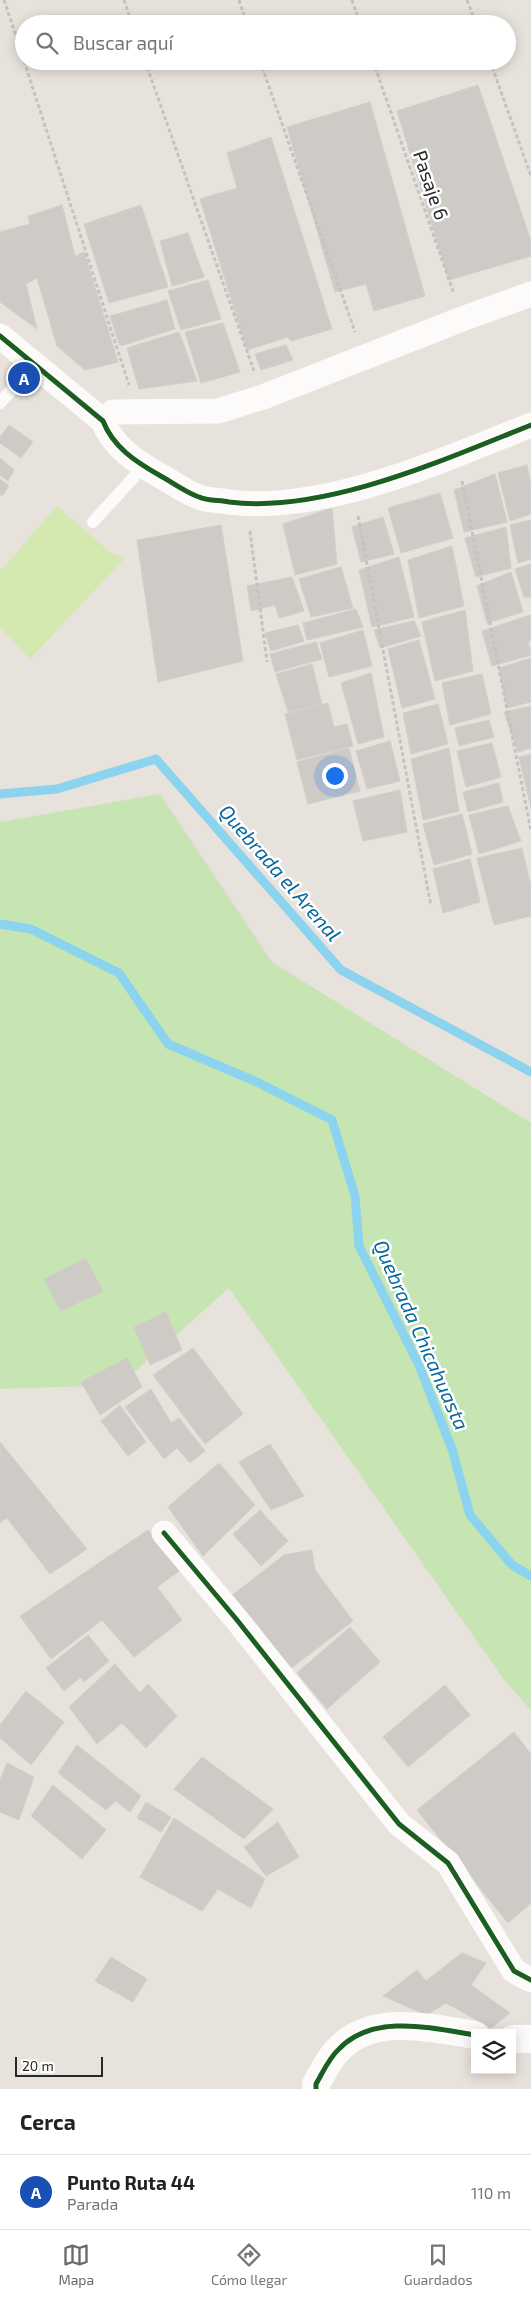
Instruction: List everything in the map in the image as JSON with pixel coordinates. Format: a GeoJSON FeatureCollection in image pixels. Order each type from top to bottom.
{"type":"FeatureCollection","features":[{"type":"Feature","properties":{"kind":"street"},"geometry":{"type":"LineString","coordinates":[[103,422],[113,412],[218,411],[263,397],[531,294]]}},
{"type":"Feature","properties":{"kind":"street"},"geometry":{"type":"LineString","coordinates":[[0,336],[103,422],[108,435],[124,451],[144,466],[200,498],[246,504],[317,498],[353,490],[457,454],[531,425]]}},
{"type":"Feature","properties":{"kind":"street"},"geometry":{"type":"LineString","coordinates":[[164,1533],[237,1620],[399,1824],[448,1863],[514,1971],[531,1980]]}},
{"type":"Feature","properties":{"kind":"street"},"geometry":{"type":"LineString","coordinates":[[316,2089],[320,2077],[337,2050],[347,2041],[362,2033],[375,2029],[416,2026],[471,2034]]}},
{"type":"Feature","properties":{"kind":"street"},"geometry":{"type":"LineString","coordinates":[[516,2040],[531,2039]]}},
{"type":"Feature","properties":{"kind":"lane"},"geometry":{"type":"LineString","coordinates":[[0,403],[34,366]]}},
{"type":"Feature","properties":{"kind":"lane"},"geometry":{"type":"LineString","coordinates":[[93,522],[144,466]]}},
{"type":"Feature","properties":{"kind":"path"},"geometry":{"type":"LineString","coordinates":[[4,0],[15,34]]}},
{"type":"Feature","properties":{"kind":"path"},"geometry":{"type":"LineString","coordinates":[[124,0],[129,15]]}},
{"type":"Feature","properties":{"kind":"path"},"geometry":{"type":"LineString","coordinates":[[239,0],[244,15]]}},
{"type":"Feature","properties":{"kind":"path"},"geometry":{"type":"LineString","coordinates":[[352,0],[357,15]]}},
{"type":"Feature","properties":{"kind":"path"},"geometry":{"type":"LineString","coordinates":[[468,0],[473,15]]}},
{"type":"Feature","properties":{"kind":"path"},"geometry":{"type":"LineString","coordinates":[[27,70],[138,412]]}},
{"type":"Feature","properties":{"kind":"path"},"geometry":{"type":"LineString","coordinates":[[148,70],[263,397]]}},
{"type":"Feature","properties":{"kind":"path"},"geometry":{"type":"LineString","coordinates":[[263,70],[364,359]]}},
{"type":"Feature","properties":{"kind":"path"},"geometry":{"type":"LineString","coordinates":[[493,70],[531,176]]}},
{"type":"Feature","properties":{"kind":"path"},"geometry":{"type":"LineString","coordinates":[[457,454],[531,831]]}},
{"type":"Feature","properties":{"kind":"path"},"geometry":{"type":"LineString","coordinates":[[353,490],[432,906]]}},
{"type":"Feature","properties":{"kind":"path"},"geometry":{"type":"LineString","coordinates":[[246,504],[267,662]]}},
{"type":"Feature","properties":{"kind":"green space"},"geometry":{"type":"Polygon","coordinates":[[[57,506],[111,553],[125,558],[30,659],[0,627],[0,571],[57,506]]]}},
{"type":"Feature","properties":{"kind":"green space"},"geometry":{"type":"Polygon","coordinates":[[[160,794],[272,962],[531,1123],[531,1710],[505,1681],[229,1288],[120,1385],[0,1389],[0,822],[160,794]]]}},
{"type":"Feature","properties":{"kind":"building"},"geometry":{"type":"Polygon","coordinates":[[[478,85],[531,241],[531,256],[449,280],[397,111],[478,85]]]}},
{"type":"Feature","properties":{"kind":"building"},"geometry":{"type":"Polygon","coordinates":[[[370,102],[425,296],[374,311],[366,284],[335,292],[287,127],[370,102]]]}},
{"type":"Feature","properties":{"kind":"building"},"geometry":{"type":"Polygon","coordinates":[[[271,137],[332,329],[291,341],[288,337],[247,350],[200,199],[237,188],[227,153],[271,137]]]}},
{"type":"Feature","properties":{"kind":"building"},"geometry":{"type":"Polygon","coordinates":[[[62,205],[75,256],[84,252],[118,362],[85,370],[57,346],[37,278],[26,284],[37,329],[0,302],[0,232],[30,224],[28,216],[62,205]]]}},
{"type":"Feature","properties":{"kind":"building"},"geometry":{"type":"Polygon","coordinates":[[[141,205],[168,287],[109,303],[84,224],[141,205]]]}},
{"type":"Feature","properties":{"kind":"building"},"geometry":{"type":"Polygon","coordinates":[[[188,233],[204,277],[172,286],[160,241],[188,233]]]}},
{"type":"Feature","properties":{"kind":"building"},"geometry":{"type":"Polygon","coordinates":[[[208,280],[221,319],[181,330],[168,291],[208,280]]]}},
{"type":"Feature","properties":{"kind":"building"},"geometry":{"type":"Polygon","coordinates":[[[167,300],[175,329],[120,346],[110,316],[167,300]]]}},
{"type":"Feature","properties":{"kind":"building"},"geometry":{"type":"Polygon","coordinates":[[[223,323],[240,372],[201,383],[185,332],[223,323]]]}},
{"type":"Feature","properties":{"kind":"building"},"geometry":{"type":"Polygon","coordinates":[[[179,332],[197,381],[139,389],[127,348],[179,332]]]}},
{"type":"Feature","properties":{"kind":"building"},"geometry":{"type":"Polygon","coordinates":[[[286,345],[293,360],[261,370],[255,354],[286,345]]]}},
{"type":"Feature","properties":{"kind":"building"},"geometry":{"type":"Polygon","coordinates":[[[9,425],[33,442],[21,458],[0,443],[0,437],[9,425]]]}},
{"type":"Feature","properties":{"kind":"building"},"geometry":{"type":"Polygon","coordinates":[[[0,458],[14,470],[8,481],[0,475],[0,458]]]}},
{"type":"Feature","properties":{"kind":"building"},"geometry":{"type":"Polygon","coordinates":[[[527,465],[531,486],[531,514],[510,521],[498,473],[527,465]]]}},
{"type":"Feature","properties":{"kind":"building"},"geometry":{"type":"Polygon","coordinates":[[[495,474],[507,522],[464,532],[454,490],[495,474]]]}},
{"type":"Feature","properties":{"kind":"building"},"geometry":{"type":"Polygon","coordinates":[[[0,479],[9,486],[2,496],[0,494],[0,479]]]}},
{"type":"Feature","properties":{"kind":"building"},"geometry":{"type":"Polygon","coordinates":[[[440,493],[453,538],[401,553],[388,508],[440,493]]]}},
{"type":"Feature","properties":{"kind":"building"},"geometry":{"type":"Polygon","coordinates":[[[332,508],[337,564],[295,575],[283,524],[332,508]]]}},
{"type":"Feature","properties":{"kind":"building"},"geometry":{"type":"Polygon","coordinates":[[[383,517],[394,554],[361,562],[352,527],[383,517]]]}},
{"type":"Feature","properties":{"kind":"building"},"geometry":{"type":"Polygon","coordinates":[[[531,520],[531,559],[518,563],[510,525],[531,520]]]}},
{"type":"Feature","properties":{"kind":"building"},"geometry":{"type":"Polygon","coordinates":[[[221,525],[243,661],[158,682],[137,540],[221,525]]]}},
{"type":"Feature","properties":{"kind":"building"},"geometry":{"type":"Polygon","coordinates":[[[506,527],[511,568],[476,577],[465,538],[506,527]]]}},
{"type":"Feature","properties":{"kind":"building"},"geometry":{"type":"Polygon","coordinates":[[[452,546],[464,606],[419,618],[408,560],[452,546]]]}},
{"type":"Feature","properties":{"kind":"building"},"geometry":{"type":"Polygon","coordinates":[[[399,557],[414,617],[372,627],[359,570],[399,557]]]}},
{"type":"Feature","properties":{"kind":"building"},"geometry":{"type":"Polygon","coordinates":[[[531,564],[531,597],[524,597],[515,569],[531,564]]]}},
{"type":"Feature","properties":{"kind":"building"},"geometry":{"type":"Polygon","coordinates":[[[341,567],[353,608],[311,617],[299,579],[341,567]]]}},
{"type":"Feature","properties":{"kind":"building"},"geometry":{"type":"Polygon","coordinates":[[[511,572],[523,612],[487,623],[477,586],[511,572]]]}},
{"type":"Feature","properties":{"kind":"building"},"geometry":{"type":"Polygon","coordinates":[[[292,577],[304,611],[279,618],[275,605],[251,611],[247,586],[292,577]]]}},
{"type":"Feature","properties":{"kind":"building"},"geometry":{"type":"Polygon","coordinates":[[[356,609],[363,627],[307,640],[303,623],[356,609]]]}},
{"type":"Feature","properties":{"kind":"building"},"geometry":{"type":"Polygon","coordinates":[[[465,610],[473,671],[435,681],[422,622],[465,610]]]}},
{"type":"Feature","properties":{"kind":"building"},"geometry":{"type":"Polygon","coordinates":[[[530,615],[531,640],[528,641],[531,655],[492,666],[482,631],[530,615]]]}},
{"type":"Feature","properties":{"kind":"building"},"geometry":{"type":"Polygon","coordinates":[[[414,621],[421,636],[380,648],[374,630],[414,621]]]}},
{"type":"Feature","properties":{"kind":"building"},"geometry":{"type":"Polygon","coordinates":[[[298,625],[304,641],[271,651],[265,633],[298,625]]]}},
{"type":"Feature","properties":{"kind":"building"},"geometry":{"type":"Polygon","coordinates":[[[363,630],[372,666],[329,677],[320,643],[363,630]]]}},
{"type":"Feature","properties":{"kind":"building"},"geometry":{"type":"Polygon","coordinates":[[[419,640],[435,699],[402,708],[388,649],[419,640]]]}},
{"type":"Feature","properties":{"kind":"building"},"geometry":{"type":"Polygon","coordinates":[[[316,642],[322,659],[275,672],[270,654],[316,642]]]}},
{"type":"Feature","properties":{"kind":"building"},"geometry":{"type":"Polygon","coordinates":[[[531,658],[531,702],[507,708],[499,668],[531,658]]]}},
{"type":"Feature","properties":{"kind":"building"},"geometry":{"type":"Polygon","coordinates":[[[312,664],[322,704],[288,712],[276,674],[312,664]]]}},
{"type":"Feature","properties":{"kind":"building"},"geometry":{"type":"Polygon","coordinates":[[[371,673],[384,737],[358,744],[341,683],[371,673]]]}},
{"type":"Feature","properties":{"kind":"building"},"geometry":{"type":"Polygon","coordinates":[[[482,674],[491,714],[450,725],[442,683],[482,674]]]}},
{"type":"Feature","properties":{"kind":"building"},"geometry":{"type":"Polygon","coordinates":[[[328,703],[334,727],[347,724],[353,746],[297,760],[285,714],[328,703]]]}},
{"type":"Feature","properties":{"kind":"building"},"geometry":{"type":"Polygon","coordinates":[[[438,704],[448,744],[411,754],[403,713],[438,704]]]}},
{"type":"Feature","properties":{"kind":"building"},"geometry":{"type":"Polygon","coordinates":[[[531,706],[531,748],[518,752],[504,712],[531,706]]]}},
{"type":"Feature","properties":{"kind":"building"},"geometry":{"type":"Polygon","coordinates":[[[489,720],[494,737],[459,746],[455,728],[489,720]]]}},
{"type":"Feature","properties":{"kind":"building"},"geometry":{"type":"Polygon","coordinates":[[[390,741],[400,781],[367,789],[356,751],[390,741]]]}},
{"type":"Feature","properties":{"kind":"building"},"geometry":{"type":"Polygon","coordinates":[[[492,743],[501,777],[466,787],[457,751],[492,743]]]}},
{"type":"Feature","properties":{"kind":"building"},"geometry":{"type":"Polygon","coordinates":[[[349,748],[360,791],[308,804],[297,762],[349,748]]]}},
{"type":"Feature","properties":{"kind":"building"},"geometry":{"type":"Polygon","coordinates":[[[449,748],[459,811],[423,820],[411,759],[449,748]]]}},
{"type":"Feature","properties":{"kind":"building"},"geometry":{"type":"Polygon","coordinates":[[[531,754],[531,808],[519,757],[531,754]]]}},
{"type":"Feature","properties":{"kind":"building"},"geometry":{"type":"Polygon","coordinates":[[[499,783],[503,802],[468,812],[463,792],[499,783]]]}},
{"type":"Feature","properties":{"kind":"building"},"geometry":{"type":"Polygon","coordinates":[[[400,790],[407,832],[363,841],[353,801],[400,790]]]}},
{"type":"Feature","properties":{"kind":"building"},"geometry":{"type":"Polygon","coordinates":[[[508,806],[521,841],[479,854],[469,815],[508,806]]]}},
{"type":"Feature","properties":{"kind":"building"},"geometry":{"type":"Polygon","coordinates":[[[462,814],[472,854],[434,865],[423,824],[462,814]]]}},
{"type":"Feature","properties":{"kind":"building"},"geometry":{"type":"Polygon","coordinates":[[[522,848],[531,886],[531,916],[494,925],[477,858],[522,848]]]}},
{"type":"Feature","properties":{"kind":"building"},"geometry":{"type":"Polygon","coordinates":[[[470,859],[480,902],[443,913],[433,869],[470,859]]]}},
{"type":"Feature","properties":{"kind":"building"},"geometry":{"type":"Polygon","coordinates":[[[86,1258],[103,1291],[61,1311],[44,1279],[86,1258]]]}},
{"type":"Feature","properties":{"kind":"building"},"geometry":{"type":"Polygon","coordinates":[[[166,1312],[182,1350],[150,1365],[134,1327],[166,1312]]]}},
{"type":"Feature","properties":{"kind":"building"},"geometry":{"type":"Polygon","coordinates":[[[193,1348],[243,1414],[205,1444],[153,1375],[193,1348]]]}},
{"type":"Feature","properties":{"kind":"building"},"geometry":{"type":"Polygon","coordinates":[[[127,1358],[142,1387],[100,1415],[81,1382],[127,1358]]]}},
{"type":"Feature","properties":{"kind":"building"},"geometry":{"type":"Polygon","coordinates":[[[151,1389],[171,1423],[179,1418],[205,1451],[190,1463],[177,1448],[164,1459],[125,1407],[151,1389]]]}},
{"type":"Feature","properties":{"kind":"building"},"geometry":{"type":"Polygon","coordinates":[[[120,1405],[146,1442],[128,1456],[101,1421],[120,1405]]]}},
{"type":"Feature","properties":{"kind":"building"},"geometry":{"type":"Polygon","coordinates":[[[0,1442],[87,1549],[50,1574],[7,1518],[0,1523],[0,1442]]]}},
{"type":"Feature","properties":{"kind":"building"},"geometry":{"type":"Polygon","coordinates":[[[270,1444],[304,1496],[271,1510],[239,1462],[270,1444]]]}},
{"type":"Feature","properties":{"kind":"building"},"geometry":{"type":"Polygon","coordinates":[[[219,1463],[255,1505],[203,1556],[168,1507],[219,1463]]]}},
{"type":"Feature","properties":{"kind":"building"},"geometry":{"type":"Polygon","coordinates":[[[260,1510],[288,1541],[261,1566],[233,1534],[260,1510]]]}},
{"type":"Feature","properties":{"kind":"building"},"geometry":{"type":"Polygon","coordinates":[[[148,1530],[182,1569],[157,1587],[182,1620],[134,1657],[102,1620],[51,1659],[20,1616],[148,1530]]]}},
{"type":"Feature","properties":{"kind":"building"},"geometry":{"type":"Polygon","coordinates":[[[312,1550],[315,1570],[353,1621],[286,1672],[230,1597],[284,1555],[312,1550]]]}},
{"type":"Feature","properties":{"kind":"building"},"geometry":{"type":"Polygon","coordinates":[[[350,1627],[380,1662],[327,1709],[297,1673],[350,1627]]]}},
{"type":"Feature","properties":{"kind":"building"},"geometry":{"type":"Polygon","coordinates":[[[88,1635],[109,1661],[84,1682],[81,1677],[64,1691],[46,1668],[88,1635]]]}},
{"type":"Feature","properties":{"kind":"building"},"geometry":{"type":"Polygon","coordinates":[[[115,1664],[140,1693],[148,1684],[177,1716],[146,1748],[122,1723],[97,1744],[69,1707],[115,1664]]]}},
{"type":"Feature","properties":{"kind":"building"},"geometry":{"type":"Polygon","coordinates":[[[445,1685],[470,1715],[408,1767],[383,1737],[445,1685]]]}},
{"type":"Feature","properties":{"kind":"building"},"geometry":{"type":"Polygon","coordinates":[[[26,1691],[64,1722],[31,1765],[0,1738],[0,1725],[26,1691]]]}},
{"type":"Feature","properties":{"kind":"building"},"geometry":{"type":"Polygon","coordinates":[[[514,1732],[531,1754],[531,1903],[508,1923],[417,1810],[514,1732]]]}},
{"type":"Feature","properties":{"kind":"building"},"geometry":{"type":"Polygon","coordinates":[[[77,1745],[141,1796],[130,1812],[116,1801],[106,1810],[58,1773],[77,1745]]]}},
{"type":"Feature","properties":{"kind":"building"},"geometry":{"type":"Polygon","coordinates":[[[202,1757],[273,1809],[244,1839],[174,1789],[202,1757]]]}},
{"type":"Feature","properties":{"kind":"building"},"geometry":{"type":"Polygon","coordinates":[[[7,1763],[34,1777],[19,1820],[0,1812],[0,1780],[7,1763]]]}},
{"type":"Feature","properties":{"kind":"building"},"geometry":{"type":"Polygon","coordinates":[[[53,1785],[106,1830],[82,1859],[31,1816],[53,1785]]]}},
{"type":"Feature","properties":{"kind":"building"},"geometry":{"type":"Polygon","coordinates":[[[146,1802],[171,1817],[161,1832],[137,1818],[146,1802]]]}},
{"type":"Feature","properties":{"kind":"building"},"geometry":{"type":"Polygon","coordinates":[[[174,1818],[265,1879],[251,1908],[218,1889],[202,1911],[140,1877],[174,1818]]]}},
{"type":"Feature","properties":{"kind":"building"},"geometry":{"type":"Polygon","coordinates":[[[278,1822],[299,1857],[266,1876],[244,1847],[278,1822]]]}},
{"type":"Feature","properties":{"kind":"building"},"geometry":{"type":"Polygon","coordinates":[[[462,1953],[486,1963],[471,1985],[510,2013],[491,2028],[446,2003],[426,2015],[383,1996],[417,1970],[426,1981],[462,1953]]]}},
{"type":"Feature","properties":{"kind":"building"},"geometry":{"type":"Polygon","coordinates":[[[111,1957],[147,1979],[133,2002],[95,1981],[111,1957]]]}},
{"type":"Feature","properties":{"kind":"waterway","name":"Quebrada el Arenal"},"geometry":{"type":"LineString","coordinates":[[0,794],[57,789],[156,759],[341,970],[531,1072]]}},
{"type":"Feature","properties":{"kind":"waterway","name":"Quebrada Chicahuasta"},"geometry":{"type":"LineString","coordinates":[[0,924],[31,929],[119,973],[168,1044],[259,1083],[332,1120],[355,1196],[359,1246],[418,1363],[452,1449],[470,1515],[512,1565],[531,1576]]}},
{"type":"Feature","properties":{"kind":"cycle path"},"geometry":{"type":"LineString","coordinates":[[0,336],[103,421],[113,439],[126,453],[184,490],[206,499],[266,504],[304,500],[343,492],[422,468],[531,425]]}},
{"type":"Feature","properties":{"kind":"cycle path"},"geometry":{"type":"LineString","coordinates":[[164,1533],[237,1620],[399,1824],[448,1863],[514,1971],[531,1980]]}},
{"type":"Feature","properties":{"kind":"cycle path"},"geometry":{"type":"LineString","coordinates":[[316,2089],[316,2084],[326,2065],[335,2053],[353,2038],[369,2031],[386,2027],[404,2026],[471,2034]]}},
{"type":"Feature","properties":{"kind":"place","name":"Punto Ruta 44"},"geometry":{"type":"Point","coordinates":[24,378]}}]}
